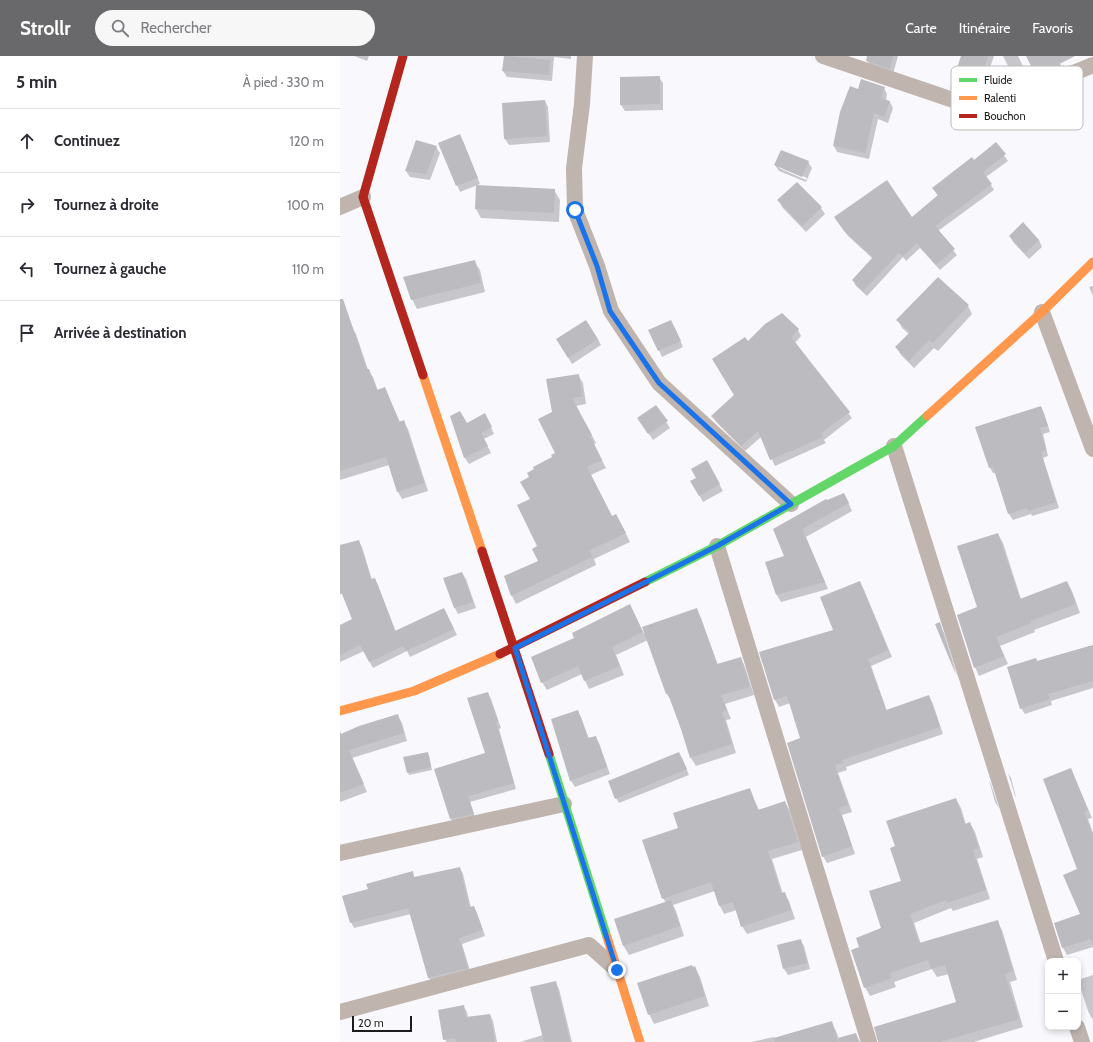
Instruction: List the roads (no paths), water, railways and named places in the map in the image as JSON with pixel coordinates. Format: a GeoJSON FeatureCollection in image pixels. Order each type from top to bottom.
{"type":"FeatureCollection","features":[{"type":"Feature","properties":{"kind":"street"},"geometry":{"type":"LineString","coordinates":[[403,56],[362,197],[515,648],[640,1042]]}},
{"type":"Feature","properties":{"kind":"street"},"geometry":{"type":"LineString","coordinates":[[585,56],[582,104],[574,168],[575,210],[597,266],[610,311],[659,383],[791,504]]}},
{"type":"Feature","properties":{"kind":"street"},"geometry":{"type":"LineString","coordinates":[[823,56],[951,99]]}},
{"type":"Feature","properties":{"kind":"street"},"geometry":{"type":"LineString","coordinates":[[1083,69],[1093,65]]}},
{"type":"Feature","properties":{"kind":"street"},"geometry":{"type":"LineString","coordinates":[[340,207],[362,197]]}},
{"type":"Feature","properties":{"kind":"street"},"geometry":{"type":"LineString","coordinates":[[340,711],[414,691],[515,648],[717,546],[894,446],[1042,312],[1093,262]]}},
{"type":"Feature","properties":{"kind":"street"},"geometry":{"type":"LineString","coordinates":[[1042,312],[1093,449]]}},
{"type":"Feature","properties":{"kind":"street"},"geometry":{"type":"LineString","coordinates":[[894,446],[1055,958]]}},
{"type":"Feature","properties":{"kind":"street"},"geometry":{"type":"LineString","coordinates":[[717,546],[869,1042]]}},
{"type":"Feature","properties":{"kind":"street"},"geometry":{"type":"LineString","coordinates":[[340,853],[564,804]]}},
{"type":"Feature","properties":{"kind":"street"},"geometry":{"type":"LineString","coordinates":[[340,1012],[589,945],[617,970]]}},
{"type":"Feature","properties":{"kind":"street"},"geometry":{"type":"LineString","coordinates":[[1078,1030],[1082,1042]]}}]}
